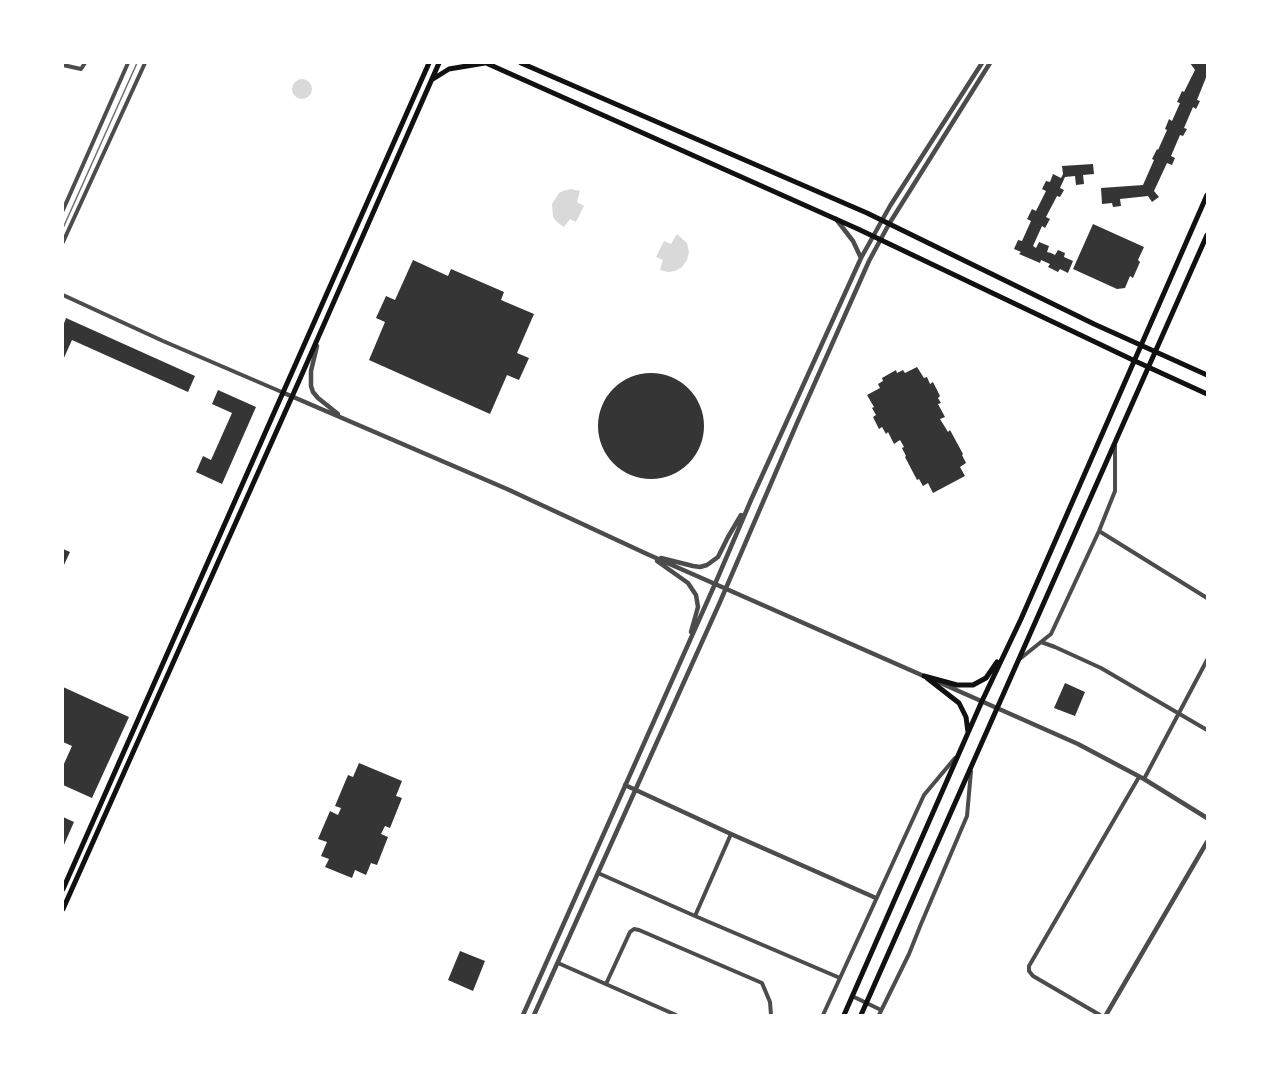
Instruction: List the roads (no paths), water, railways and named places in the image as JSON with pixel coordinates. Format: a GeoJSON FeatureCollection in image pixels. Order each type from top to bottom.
{"type":"FeatureCollection","features":[{"type":"Feature","properties":{"kind":"main road"},"geometry":{"type":"LineString","coordinates":[[63,889],[429,63]]}},
{"type":"Feature","properties":{"kind":"main road"},"geometry":{"type":"LineString","coordinates":[[63,909],[440,63]]}},
{"type":"Feature","properties":{"kind":"main road"},"geometry":{"type":"LineString","coordinates":[[432,80],[449,69],[485,63],[836,219],[1207,394]]}},
{"type":"Feature","properties":{"kind":"main road"},"geometry":{"type":"LineString","coordinates":[[521,63],[882,220],[1142,346],[1207,375]]}},
{"type":"Feature","properties":{"kind":"main road"},"geometry":{"type":"LineString","coordinates":[[844,1015],[968,732],[1022,619],[1207,195]]}},
{"type":"Feature","properties":{"kind":"main road"},"geometry":{"type":"LineString","coordinates":[[861,1015],[1207,234]]}},
{"type":"Feature","properties":{"kind":"main road"},"geometry":{"type":"LineString","coordinates":[[924,676],[957,685],[980,683],[991,672],[1011,640]]}},
{"type":"Feature","properties":{"kind":"main road"},"geometry":{"type":"LineString","coordinates":[[924,676],[959,703],[966,717],[968,732]]}},
{"type":"Feature","properties":{"kind":"street"},"geometry":{"type":"LineString","coordinates":[[63,65],[81,69],[85,63]]}},
{"type":"Feature","properties":{"kind":"street"},"geometry":{"type":"LineString","coordinates":[[63,210],[128,63]]}},
{"type":"Feature","properties":{"kind":"street"},"geometry":{"type":"LineString","coordinates":[[63,242],[145,63]]}},
{"type":"Feature","properties":{"kind":"street"},"geometry":{"type":"LineString","coordinates":[[523,1015],[861,258],[882,220],[982,63]]}},
{"type":"Feature","properties":{"kind":"street"},"geometry":{"type":"LineString","coordinates":[[534,1015],[880,240],[990,63]]}},
{"type":"Feature","properties":{"kind":"street"},"geometry":{"type":"LineString","coordinates":[[836,219],[853,241],[861,258]]}},
{"type":"Feature","properties":{"kind":"street"},"geometry":{"type":"LineString","coordinates":[[63,295],[507,489],[647,554],[1078,744],[1141,778],[1207,818]]}},
{"type":"Feature","properties":{"kind":"street"},"geometry":{"type":"LineString","coordinates":[[319,337],[310,386],[318,398],[348,421]]}},
{"type":"Feature","properties":{"kind":"street"},"geometry":{"type":"LineString","coordinates":[[1018,660],[1052,634],[1099,531],[1115,492],[1115,442]]}},
{"type":"Feature","properties":{"kind":"street"},"geometry":{"type":"LineString","coordinates":[[647,554],[693,566],[707,565],[718,557],[751,500]]}},
{"type":"Feature","properties":{"kind":"street"},"geometry":{"type":"LineString","coordinates":[[1099,531],[1207,598]]}},
{"type":"Feature","properties":{"kind":"street"},"geometry":{"type":"LineString","coordinates":[[647,554],[687,583],[697,600],[696,616],[680,663]]}},
{"type":"Feature","properties":{"kind":"street"},"geometry":{"type":"LineString","coordinates":[[1040,642],[1101,668],[1207,729]]}},
{"type":"Feature","properties":{"kind":"street"},"geometry":{"type":"LineString","coordinates":[[1100,1015],[1033,976],[1029,971],[1029,966],[1179,714],[1207,660]]}},
{"type":"Feature","properties":{"kind":"street"},"geometry":{"type":"LineString","coordinates":[[823,1015],[924,795],[958,755]]}},
{"type":"Feature","properties":{"kind":"street"},"geometry":{"type":"LineString","coordinates":[[852,996],[880,1013],[909,954],[967,816],[972,764]]}},
{"type":"Feature","properties":{"kind":"street"},"geometry":{"type":"LineString","coordinates":[[625,785],[876,898]]}},
{"type":"Feature","properties":{"kind":"street"},"geometry":{"type":"LineString","coordinates":[[695,916],[731,834]]}},
{"type":"Feature","properties":{"kind":"street"},"geometry":{"type":"LineString","coordinates":[[1106,1015],[1207,842]]}},
{"type":"Feature","properties":{"kind":"street"},"geometry":{"type":"LineString","coordinates":[[598,873],[840,978]]}},
{"type":"Feature","properties":{"kind":"street"},"geometry":{"type":"LineString","coordinates":[[606,984],[630,932],[634,929],[762,983],[770,1002],[771,1015]]}},
{"type":"Feature","properties":{"kind":"street"},"geometry":{"type":"LineString","coordinates":[[558,963],[676,1015]]}},
{"type":"Feature","properties":{"kind":"tram line"},"geometry":{"type":"LineString","coordinates":[[63,228],[137,63]]}}]}
